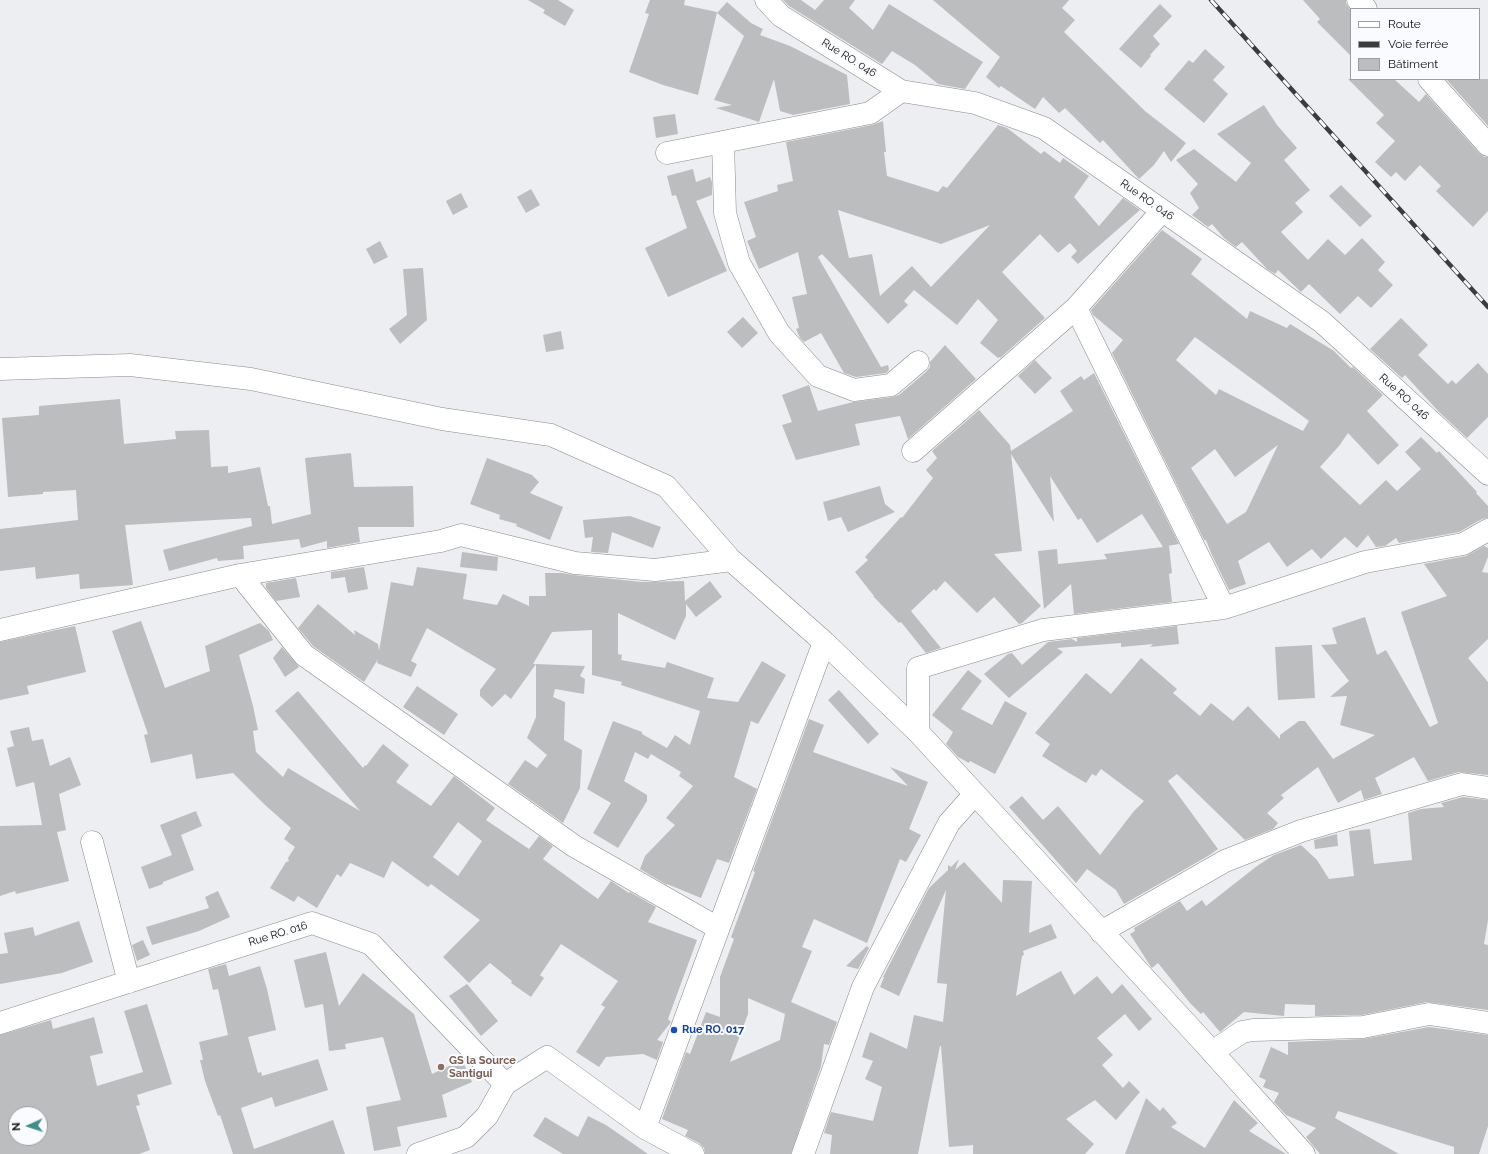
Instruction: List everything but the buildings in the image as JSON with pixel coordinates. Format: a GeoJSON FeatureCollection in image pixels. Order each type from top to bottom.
{"type":"FeatureCollection","features":[{"type":"Feature","properties":{"kind":"street","name":"Rue RO. 046"},"geometry":{"type":"LineString","coordinates":[[766,0],[781,16],[901,91],[975,103],[1044,128],[1322,322],[1488,474]]}},
{"type":"Feature","properties":{"kind":"street"},"geometry":{"type":"LineString","coordinates":[[1358,0],[1365,8]]}},
{"type":"Feature","properties":{"kind":"street"},"geometry":{"type":"LineString","coordinates":[[1430,80],[1488,145]]}},
{"type":"Feature","properties":{"kind":"street"},"geometry":{"type":"LineString","coordinates":[[667,153],[870,113],[901,91]]}},
{"type":"Feature","properties":{"kind":"street"},"geometry":{"type":"LineString","coordinates":[[723,142],[724,213],[739,263],[779,333],[818,376],[854,390],[891,385],[918,362]]}},
{"type":"Feature","properties":{"kind":"street"},"geometry":{"type":"LineString","coordinates":[[913,451],[1076,308],[1162,211]]}},
{"type":"Feature","properties":{"kind":"street"},"geometry":{"type":"LineString","coordinates":[[1076,308],[1224,608]]}},
{"type":"Feature","properties":{"kind":"street"},"geometry":{"type":"LineString","coordinates":[[0,369],[130,365],[251,379],[442,419],[551,435],[666,486],[731,560],[824,642],[918,732],[1304,1154]]}},
{"type":"Feature","properties":{"kind":"street"},"geometry":{"type":"LineString","coordinates":[[918,732],[918,668],[1043,630],[1224,608],[1365,562],[1463,544],[1488,530]]}},
{"type":"Feature","properties":{"kind":"street"},"geometry":{"type":"LineString","coordinates":[[0,630],[240,575],[441,541],[461,535],[576,563],[655,570],[731,560]]}},
{"type":"Feature","properties":{"kind":"street"},"geometry":{"type":"LineString","coordinates":[[240,575],[304,655],[574,846],[718,928]]}},
{"type":"Feature","properties":{"kind":"street"},"geometry":{"type":"LineString","coordinates":[[645,1128],[824,642]]}},
{"type":"Feature","properties":{"kind":"street"},"geometry":{"type":"LineString","coordinates":[[1101,932],[1225,861],[1302,831],[1462,784],[1488,788]]}},
{"type":"Feature","properties":{"kind":"street"},"geometry":{"type":"LineString","coordinates":[[803,1154],[863,987],[949,823],[974,794]]}},
{"type":"Feature","properties":{"kind":"street"},"geometry":{"type":"LineString","coordinates":[[92,842],[129,982]]}},
{"type":"Feature","properties":{"kind":"street","name":"Rue RO. 016"},"geometry":{"type":"LineString","coordinates":[[0,1023],[312,923],[371,944],[505,1084]]}},
{"type":"Feature","properties":{"kind":"street"},"geometry":{"type":"LineString","coordinates":[[1212,1052],[1242,1032],[1253,1030],[1363,1027],[1429,1014],[1488,1023]]}},
{"type":"Feature","properties":{"kind":"street"},"geometry":{"type":"LineString","coordinates":[[418,1154],[466,1137],[487,1116],[505,1084],[547,1056],[645,1128],[693,1154]]}},
{"type":"Feature","properties":{"kind":"railway"},"geometry":{"type":"LineString","coordinates":[[1211,0],[1488,307]]}},
{"type":"Feature","properties":{"kind":"place","name":"Rue RO. 017"},"geometry":{"type":"Point","coordinates":[674,1030]}},
{"type":"Feature","properties":{"kind":"place","name":"GS la Source Santigui"},"geometry":{"type":"Point","coordinates":[441,1067]}}]}
